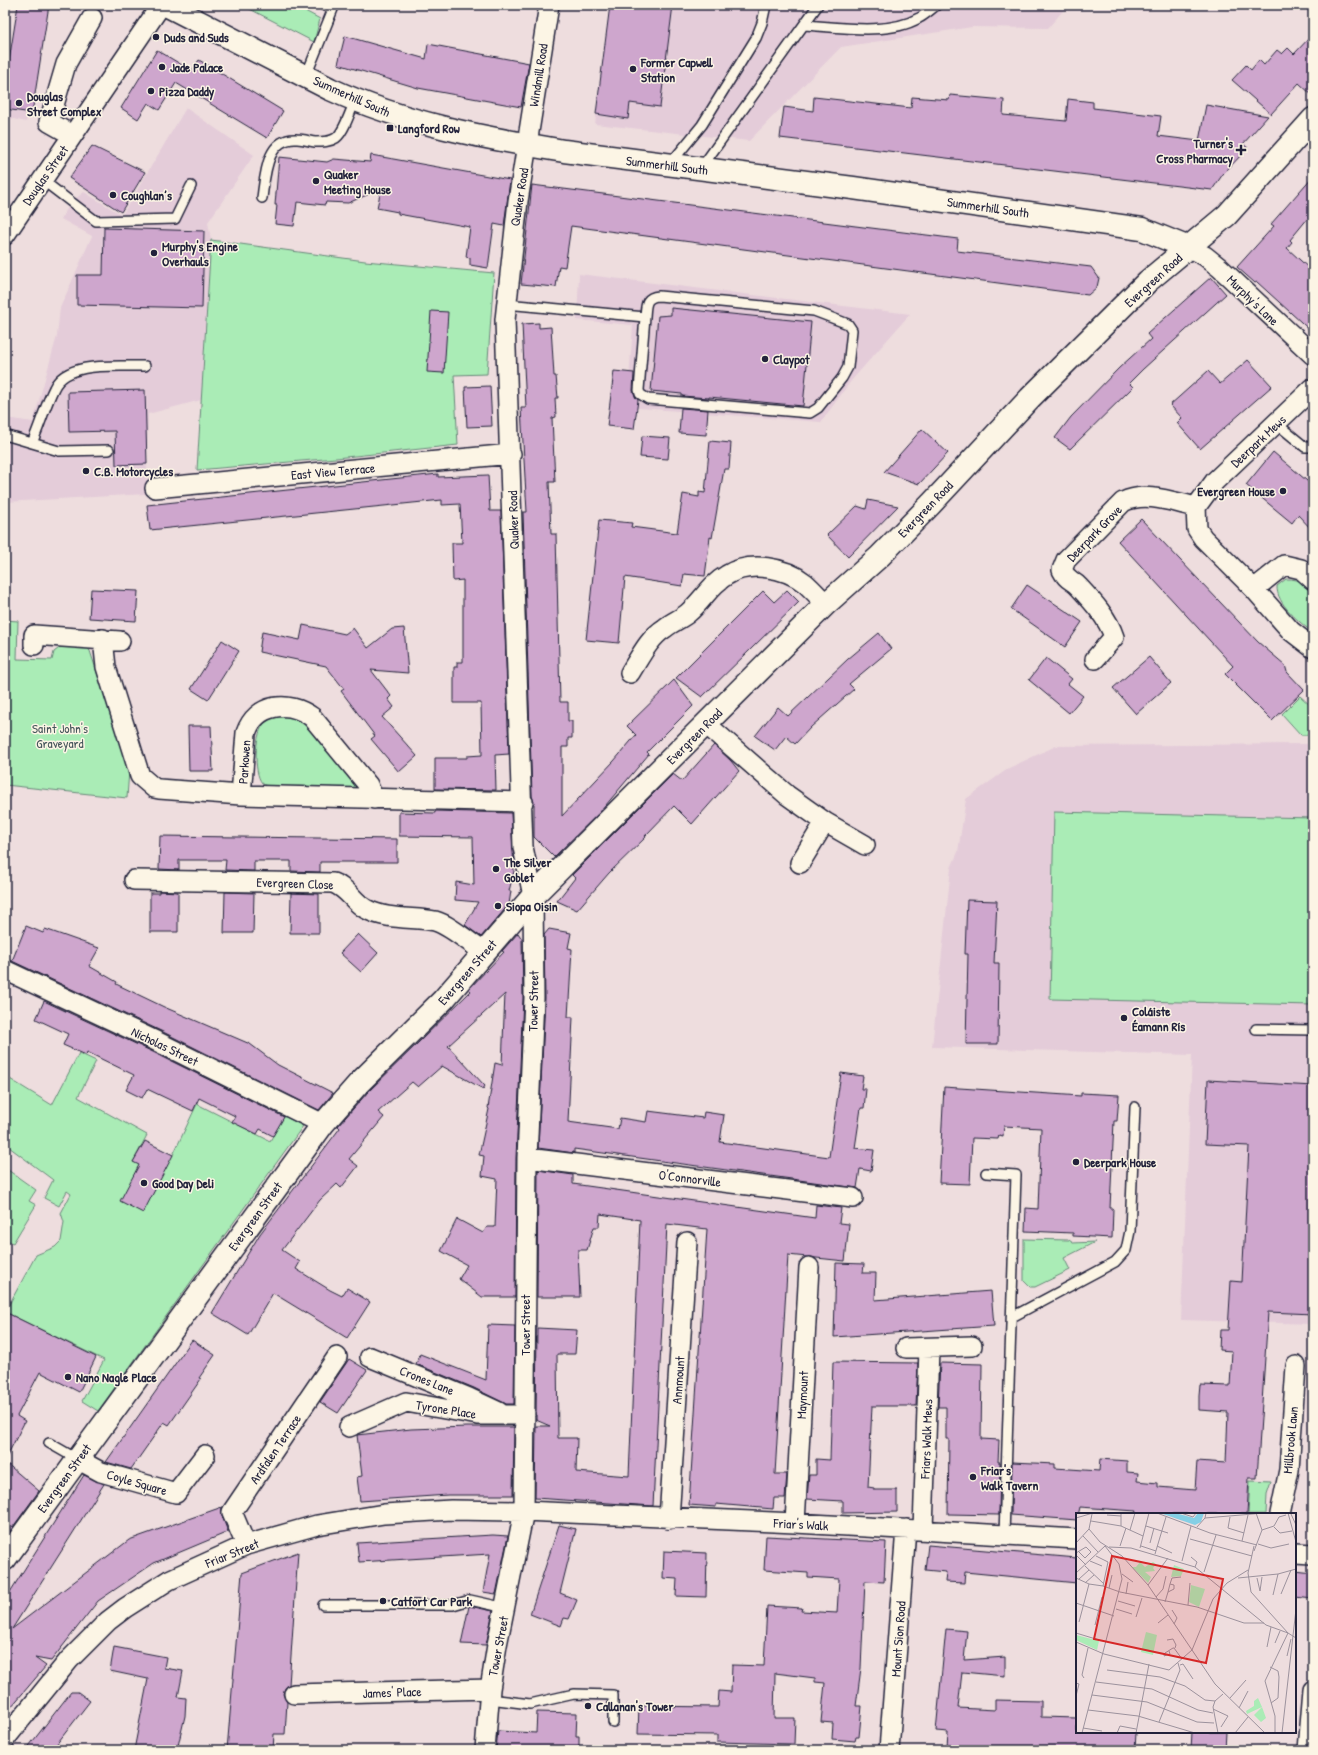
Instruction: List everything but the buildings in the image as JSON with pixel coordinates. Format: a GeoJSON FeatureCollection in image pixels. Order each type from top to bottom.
{"type":"FeatureCollection","features":[{"type":"Feature","properties":{"kind":"main road","name":"Summerhill South"},"geometry":{"type":"LineString","coordinates":[[166,5],[355,100],[412,120],[527,145],[669,165],[853,188],[1142,229],[1189,248]]}},
{"type":"Feature","properties":{"kind":"main road","name":"Evergreen Road"},"geometry":{"type":"LineString","coordinates":[[533,896],[826,604],[885,550],[931,504],[1030,398],[1148,281],[1227,216],[1313,119]]}},
{"type":"Feature","properties":{"kind":"main road","name":"Evergreen Street"},"geometry":{"type":"LineString","coordinates":[[5,1559],[323,1124],[359,1084],[443,1000],[533,896]]}},
{"type":"Feature","properties":{"kind":"street","name":"Douglas Street"},"geometry":{"type":"LineString","coordinates":[[5,235],[41,179],[161,5]]}},
{"type":"Feature","properties":{"kind":"street","name":"Windmill Road"},"geometry":{"type":"LineString","coordinates":[[527,145],[549,5]]}},
{"type":"Feature","properties":{"kind":"street","name":"Douglas Street"},"geometry":{"type":"LineString","coordinates":[[72,135],[49,122],[66,64],[92,18]]}},
{"type":"Feature","properties":{"kind":"street","name":"Quaker Road"},"geometry":{"type":"LineString","coordinates":[[527,145],[518,201],[506,304],[524,847],[533,896]]}},
{"type":"Feature","properties":{"kind":"street","name":"Murphy's Lane"},"geometry":{"type":"LineString","coordinates":[[1189,248],[1205,256],[1220,268],[1313,356]]}},
{"type":"Feature","properties":{"kind":"street","name":"Deerpark Mews"},"geometry":{"type":"LineString","coordinates":[[1196,507],[1216,481],[1313,388]]}},
{"type":"Feature","properties":{"kind":"street","name":"East View Terrace"},"geometry":{"type":"LineString","coordinates":[[155,488],[511,454]]}},
{"type":"Feature","properties":{"kind":"street","name":"Deerpark Grove"},"geometry":{"type":"LineString","coordinates":[[1095,659],[1114,637],[1110,626],[1096,607],[1078,586],[1066,578],[1062,570],[1066,560],[1123,502],[1133,497],[1150,497],[1196,507]]}},
{"type":"Feature","properties":{"kind":"street"},"geometry":{"type":"LineString","coordinates":[[1196,507],[1197,529],[1203,538],[1254,589],[1288,627],[1313,648]]}},
{"type":"Feature","properties":{"kind":"street"},"geometry":{"type":"LineString","coordinates":[[1254,589],[1284,565],[1301,569],[1313,580]]}},
{"type":"Feature","properties":{"kind":"street"},"geometry":{"type":"LineString","coordinates":[[630,673],[654,638],[664,628],[688,613],[716,583],[727,575],[738,570],[766,568],[792,575],[805,583],[826,604]]}},
{"type":"Feature","properties":{"kind":"street"},"geometry":{"type":"LineString","coordinates":[[34,645],[34,635],[111,640],[106,668],[140,776],[150,785],[159,789],[241,795]]}},
{"type":"Feature","properties":{"kind":"street","name":"Parkowen"},"geometry":{"type":"LineString","coordinates":[[374,799],[368,785],[312,717],[303,710],[286,705],[271,708],[258,714],[248,725],[241,795],[374,799],[523,802]]}},
{"type":"Feature","properties":{"kind":"street"},"geometry":{"type":"LineString","coordinates":[[706,724],[787,795],[825,822],[865,845]]}},
{"type":"Feature","properties":{"kind":"street"},"geometry":{"type":"LineString","coordinates":[[800,863],[825,822]]}},
{"type":"Feature","properties":{"kind":"street","name":"Evergreen Close"},"geometry":{"type":"LineString","coordinates":[[134,880],[333,883],[340,885],[366,909],[380,914],[436,922],[484,952]]}},
{"type":"Feature","properties":{"kind":"street","name":"Tower Street"},"geometry":{"type":"LineString","coordinates":[[485,1750],[490,1694],[524,1511],[527,1158],[534,998],[533,896]]}},
{"type":"Feature","properties":{"kind":"street","name":"Nicholas Street"},"geometry":{"type":"LineString","coordinates":[[5,970],[158,1042],[323,1124]]}},
{"type":"Feature","properties":{"kind":"street","name":"O'Connorville"},"geometry":{"type":"LineString","coordinates":[[527,1158],[853,1198]]}},
{"type":"Feature","properties":{"kind":"street","name":"Annmount"},"geometry":{"type":"LineString","coordinates":[[669,1519],[687,1242]]}},
{"type":"Feature","properties":{"kind":"street","name":"Maymount"},"geometry":{"type":"LineString","coordinates":[[795,1523],[809,1268]]}},
{"type":"Feature","properties":{"kind":"street"},"geometry":{"type":"LineString","coordinates":[[906,1348],[972,1346]]}},
{"type":"Feature","properties":{"kind":"street","name":"Friars Walk Mews"},"geometry":{"type":"LineString","coordinates":[[914,1529],[930,1348]]}},
{"type":"Feature","properties":{"kind":"street","name":"Ardfalen Terrace"},"geometry":{"type":"LineString","coordinates":[[246,1545],[232,1512],[338,1357]]}},
{"type":"Feature","properties":{"kind":"street","name":"Crones Lane"},"geometry":{"type":"LineString","coordinates":[[370,1357],[469,1398],[505,1415]]}},
{"type":"Feature","properties":{"kind":"street","name":"Millbrook Lawn"},"geometry":{"type":"LineString","coordinates":[[1280,1513],[1289,1470],[1296,1366]]}},
{"type":"Feature","properties":{"kind":"street","name":"Tyrone Place"},"geometry":{"type":"LineString","coordinates":[[348,1427],[406,1402],[478,1414],[525,1415]]}},
{"type":"Feature","properties":{"kind":"street","name":"Coyle Square"},"geometry":{"type":"LineString","coordinates":[[77,1459],[101,1472],[176,1493],[205,1455]]}},
{"type":"Feature","properties":{"kind":"street","name":"Friar Street"},"geometry":{"type":"LineString","coordinates":[[5,1739],[69,1660],[108,1621],[125,1608],[169,1580],[246,1545],[317,1525],[384,1514],[451,1510],[524,1511]]}},
{"type":"Feature","properties":{"kind":"street","name":"Friar's Walk"},"geometry":{"type":"LineString","coordinates":[[524,1511],[669,1519],[914,1529],[1076,1539]]}},
{"type":"Feature","properties":{"kind":"street","name":"Mount Sion Road"},"geometry":{"type":"LineString","coordinates":[[889,1750],[914,1529]]}},
{"type":"Feature","properties":{"kind":"street"},"geometry":{"type":"LineString","coordinates":[[1296,1553],[1313,1554]]}},
{"type":"Feature","properties":{"kind":"street"},"geometry":{"type":"LineString","coordinates":[[1308,1750],[1313,1690]]}},
{"type":"Feature","properties":{"kind":"street","name":"James' Place"},"geometry":{"type":"LineString","coordinates":[[294,1694],[490,1694]]}},
{"type":"Feature","properties":{"kind":"lane"},"geometry":{"type":"LineString","coordinates":[[306,76],[333,9],[323,5]]}},
{"type":"Feature","properties":{"kind":"lane"},"geometry":{"type":"LineString","coordinates":[[669,165],[702,125],[756,38],[762,23],[766,5]]}},
{"type":"Feature","properties":{"kind":"lane"},"geometry":{"type":"LineString","coordinates":[[701,169],[818,5]]}},
{"type":"Feature","properties":{"kind":"lane"},"geometry":{"type":"LineString","coordinates":[[804,25],[874,28],[892,27],[920,18],[937,5]]}},
{"type":"Feature","properties":{"kind":"lane"},"geometry":{"type":"LineString","coordinates":[[262,198],[268,162],[274,150],[290,140],[297,138],[324,142],[336,138],[355,100]]}},
{"type":"Feature","properties":{"kind":"lane"},"geometry":{"type":"LineString","coordinates":[[41,179],[96,221],[175,219],[191,186]]}},
{"type":"Feature","properties":{"kind":"lane"},"geometry":{"type":"LineString","coordinates":[[659,296],[825,314],[848,324],[852,330],[848,367],[842,378],[818,408],[810,413],[648,399],[640,394],[639,390],[645,316],[646,302],[650,298],[659,296]]}},
{"type":"Feature","properties":{"kind":"lane"},"geometry":{"type":"LineString","coordinates":[[506,304],[645,316]]}},
{"type":"Feature","properties":{"kind":"lane"},"geometry":{"type":"LineString","coordinates":[[32,443],[54,388],[60,378],[71,371],[83,368],[145,366]]}},
{"type":"Feature","properties":{"kind":"lane"},"geometry":{"type":"LineString","coordinates":[[1277,424],[1305,447],[1313,447]]}},
{"type":"Feature","properties":{"kind":"lane"},"geometry":{"type":"LineString","coordinates":[[5,435],[64,451],[109,450]]}},
{"type":"Feature","properties":{"kind":"lane"},"geometry":{"type":"LineString","coordinates":[[1256,1029],[1313,1030]]}},
{"type":"Feature","properties":{"kind":"lane"},"geometry":{"type":"LineString","coordinates":[[1012,1317],[1115,1262],[1126,1250],[1131,1209],[1135,1107]]}},
{"type":"Feature","properties":{"kind":"lane"},"geometry":{"type":"LineString","coordinates":[[986,1173],[1016,1175],[1004,1535]]}},
{"type":"Feature","properties":{"kind":"lane"},"geometry":{"type":"LineString","coordinates":[[49,1443],[77,1459]]}},
{"type":"Feature","properties":{"kind":"lane"},"geometry":{"type":"LineString","coordinates":[[324,1605],[453,1605],[470,1600],[506,1608]]}},
{"type":"Feature","properties":{"kind":"lane"},"geometry":{"type":"LineString","coordinates":[[490,1694],[530,1704],[574,1694],[613,1695],[613,1722]]}},
{"type":"Feature","properties":{"kind":"shaded area"},"geometry":{"type":"Polygon","coordinates":[[[623,5],[1068,5],[1048,28],[972,27],[841,47],[749,141],[595,124],[607,32],[623,5]]]}},
{"type":"Feature","properties":{"kind":"shaded area"},"geometry":{"type":"Polygon","coordinates":[[[5,85],[35,90],[26,122],[5,117],[5,85]]]}},
{"type":"Feature","properties":{"kind":"shaded area"},"geometry":{"type":"Polygon","coordinates":[[[186,108],[254,155],[208,222],[211,240],[201,400],[148,414],[146,494],[5,502],[5,418],[33,422],[57,336],[60,308],[92,236],[61,219],[71,202],[84,192],[122,215],[186,108]]]}},
{"type":"Feature","properties":{"kind":"shaded area"},"geometry":{"type":"Polygon","coordinates":[[[579,274],[910,314],[851,381],[821,422],[627,407],[633,325],[577,320],[579,274]]]}},
{"type":"Feature","properties":{"kind":"shaded area","name":"Coláiste Éamann Rís"},"geometry":{"type":"Polygon","coordinates":[[[1313,744],[1313,1324],[1181,1320],[1192,1055],[932,1047],[951,868],[958,852],[966,799],[1009,768],[1056,746],[1313,744]]]}},
{"type":"Feature","properties":{"kind":"green space"},"geometry":{"type":"Polygon","coordinates":[[[242,5],[294,5],[320,19],[314,42],[242,5]]]}},
{"type":"Feature","properties":{"kind":"green space"},"geometry":{"type":"Polygon","coordinates":[[[211,240],[365,261],[494,273],[487,374],[454,375],[458,445],[336,458],[197,470],[211,240]]]}},
{"type":"Feature","properties":{"kind":"green space"},"geometry":{"type":"Polygon","coordinates":[[[1286,579],[1296,580],[1304,584],[1309,589],[1312,596],[1313,605],[1313,633],[1290,612],[1280,599],[1277,586],[1286,579]]]}},
{"type":"Feature","properties":{"kind":"green space","name":"Saint John's Graveyard"},"geometry":{"type":"Polygon","coordinates":[[[5,620],[18,621],[17,659],[52,660],[54,652],[63,645],[86,646],[90,651],[129,770],[127,798],[5,785],[5,620]]]}},
{"type":"Feature","properties":{"kind":"green space"},"geometry":{"type":"Polygon","coordinates":[[[1300,696],[1311,706],[1313,705],[1313,735],[1301,735],[1282,714],[1300,696]]]}},
{"type":"Feature","properties":{"kind":"green space"},"geometry":{"type":"Polygon","coordinates":[[[282,715],[296,719],[306,726],[340,764],[354,782],[357,789],[273,789],[262,783],[259,778],[256,763],[260,730],[265,723],[272,718],[282,715]]]}},
{"type":"Feature","properties":{"kind":"green space"},"geometry":{"type":"Polygon","coordinates":[[[1054,812],[1313,818],[1313,1005],[1050,999],[1054,812]]]}},
{"type":"Feature","properties":{"kind":"green space"},"geometry":{"type":"Polygon","coordinates":[[[79,1053],[96,1061],[78,1097],[147,1135],[133,1162],[173,1155],[197,1104],[270,1141],[284,1116],[303,1126],[98,1411],[82,1401],[104,1360],[5,1312],[36,1255],[55,1247],[61,1241],[64,1222],[61,1213],[71,1194],[67,1191],[59,1206],[44,1198],[53,1180],[5,1144],[5,1076],[52,1105],[79,1053]]]}},
{"type":"Feature","properties":{"kind":"green space"},"geometry":{"type":"Polygon","coordinates":[[[5,1168],[36,1190],[29,1201],[36,1205],[13,1243],[5,1239],[5,1168]]]}},
{"type":"Feature","properties":{"kind":"green space"},"geometry":{"type":"Polygon","coordinates":[[[1024,1239],[1069,1240],[1073,1243],[1095,1242],[1064,1258],[1070,1270],[1035,1287],[1030,1287],[1024,1281],[1024,1239]]]}},
{"type":"Feature","properties":{"kind":"green space"},"geometry":{"type":"Polygon","coordinates":[[[1250,1481],[1271,1482],[1267,1494],[1266,1513],[1248,1513],[1250,1481]]]}},
{"type":"Feature","properties":{"kind":"place","name":"Duds and Suds"},"geometry":{"type":"Point","coordinates":[156,37]}},
{"type":"Feature","properties":{"kind":"place","name":"Jade Palace"},"geometry":{"type":"Point","coordinates":[162,67]}},
{"type":"Feature","properties":{"kind":"place","name":"Former Capwell Station"},"geometry":{"type":"Point","coordinates":[633,69]}},
{"type":"Feature","properties":{"kind":"place","name":"Pizza Daddy"},"geometry":{"type":"Point","coordinates":[151,91]}},
{"type":"Feature","properties":{"kind":"place","name":"Douglas Street Complex"},"geometry":{"type":"Point","coordinates":[19,103]}},
{"type":"Feature","properties":{"kind":"place","name":"Langford Row"},"geometry":{"type":"Point","coordinates":[390,128]}},
{"type":"Feature","properties":{"kind":"place","name":"Turner's Cross Pharmacy"},"geometry":{"type":"Point","coordinates":[1241,150]}},
{"type":"Feature","properties":{"kind":"place","name":"Quaker Meeting House"},"geometry":{"type":"Point","coordinates":[316,181]}},
{"type":"Feature","properties":{"kind":"place","name":"Coughlan’s"},"geometry":{"type":"Point","coordinates":[113,195]}},
{"type":"Feature","properties":{"kind":"place","name":"Murphy's Engine Overhauls"},"geometry":{"type":"Point","coordinates":[154,253]}},
{"type":"Feature","properties":{"kind":"place","name":"Claypot"},"geometry":{"type":"Point","coordinates":[765,359]}},
{"type":"Feature","properties":{"kind":"place","name":"C.B. Motorcycles"},"geometry":{"type":"Point","coordinates":[86,471]}},
{"type":"Feature","properties":{"kind":"place","name":"Evergreen House"},"geometry":{"type":"Point","coordinates":[1283,491]}},
{"type":"Feature","properties":{"kind":"place","name":"The Silver Goblet"},"geometry":{"type":"Point","coordinates":[496,869]}},
{"type":"Feature","properties":{"kind":"place","name":"Siopa Oisin"},"geometry":{"type":"Point","coordinates":[498,906]}},
{"type":"Feature","properties":{"kind":"place","name":"Coláiste Éamann Rís"},"geometry":{"type":"Point","coordinates":[1124,1018]}},
{"type":"Feature","properties":{"kind":"place","name":"Deerpark House"},"geometry":{"type":"Point","coordinates":[1076,1162]}},
{"type":"Feature","properties":{"kind":"place","name":"Good Day Deli"},"geometry":{"type":"Point","coordinates":[144,1183]}},
{"type":"Feature","properties":{"kind":"place","name":"Nano Nagle Place"},"geometry":{"type":"Point","coordinates":[68,1377]}},
{"type":"Feature","properties":{"kind":"place","name":"Friar's Walk Tavern"},"geometry":{"type":"Point","coordinates":[973,1477]}},
{"type":"Feature","properties":{"kind":"place","name":"Catfort Car Park"},"geometry":{"type":"Point","coordinates":[383,1601]}},
{"type":"Feature","properties":{"kind":"place","name":"Callanan's Tower"},"geometry":{"type":"Point","coordinates":[588,1706]}}]}
